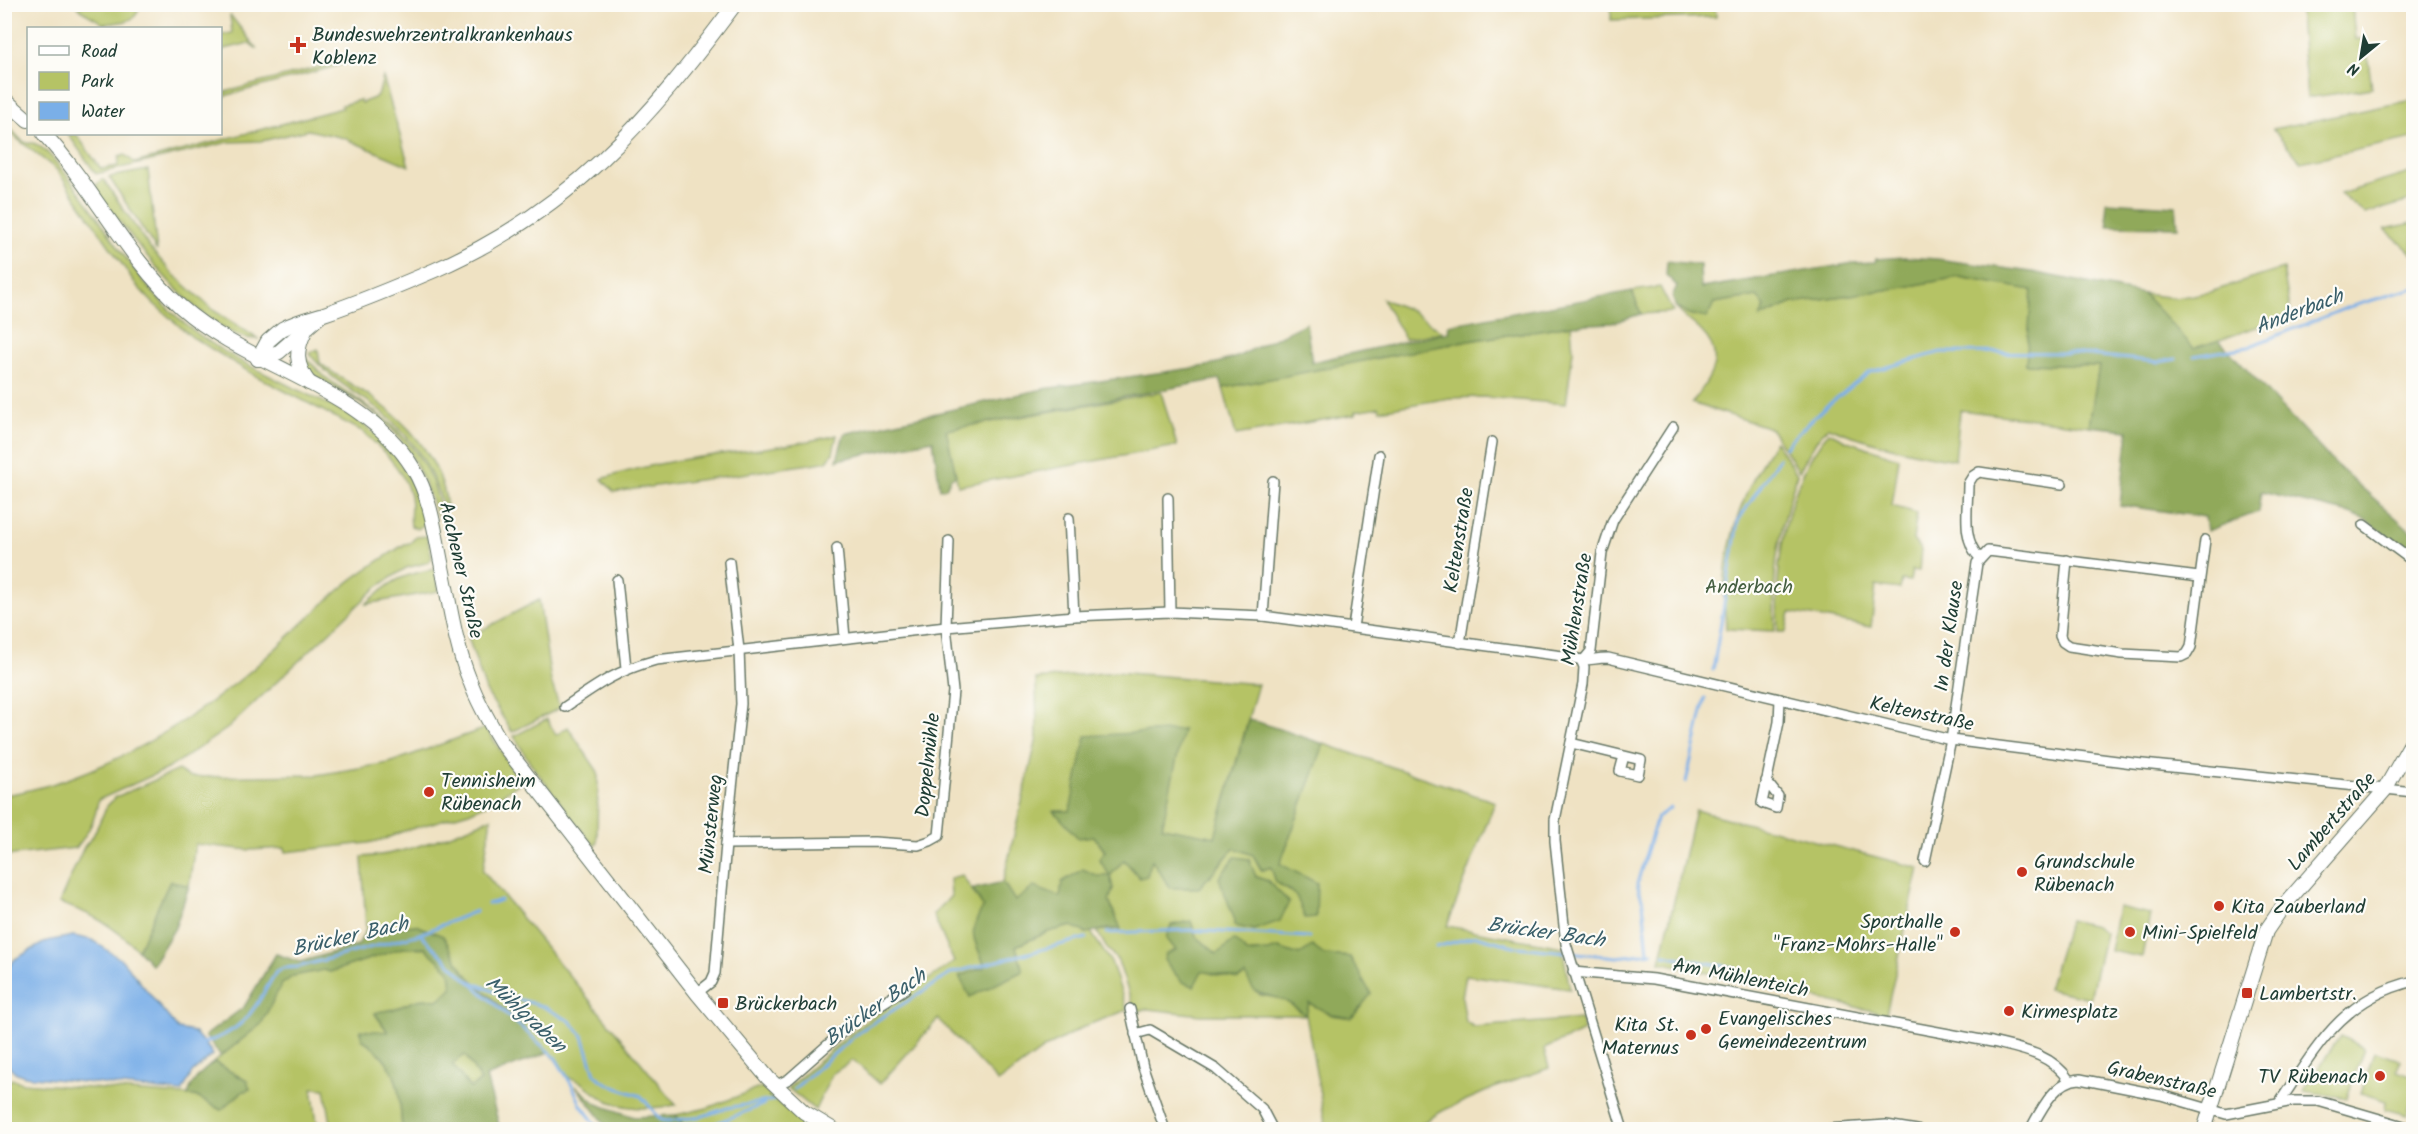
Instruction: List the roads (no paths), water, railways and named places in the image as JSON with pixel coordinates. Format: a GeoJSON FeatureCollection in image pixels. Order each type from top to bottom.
{"type":"FeatureCollection","features":[{"type":"Feature","properties":{"kind":"main road"},"geometry":{"type":"LineString","coordinates":[[258,358],[268,341],[282,329],[436,270],[493,242],[563,195],[603,161],[644,119],[694,60],[735,4]]}},
{"type":"Feature","properties":{"kind":"main road"},"geometry":{"type":"LineString","coordinates":[[4,99],[27,119]]}},
{"type":"Feature","properties":{"kind":"main road","name":"Aachener Straße"},"geometry":{"type":"LineString","coordinates":[[45,135],[85,184],[149,274],[205,326],[258,358],[353,408],[378,425],[397,444],[413,468],[425,494],[432,516],[460,650],[469,680],[484,714],[519,766],[697,993],[775,1086],[804,1112],[834,1130]]}},
{"type":"Feature","properties":{"kind":"main road"},"geometry":{"type":"LineString","coordinates":[[258,358],[275,354],[320,315]]}},
{"type":"Feature","properties":{"kind":"main road"},"geometry":{"type":"LineString","coordinates":[[306,329],[299,344],[297,359],[302,374],[310,384]]}},
{"type":"Feature","properties":{"kind":"main road","name":"Lambertstraße"},"geometry":{"type":"LineString","coordinates":[[2204,1130],[2266,931],[2281,909],[2384,791],[2414,738]]}},
{"type":"Feature","properties":{"kind":"street","name":"Mühlenstraße"},"geometry":{"type":"LineString","coordinates":[[1623,1130],[1573,972],[1567,946],[1555,842],[1555,820],[1583,684],[1582,662],[1591,651],[1602,552],[1613,520],[1673,427]]}},
{"type":"Feature","properties":{"kind":"street","name":"Keltenstraße"},"geometry":{"type":"LineString","coordinates":[[1460,643],[1492,442]]}},
{"type":"Feature","properties":{"kind":"street"},"geometry":{"type":"LineString","coordinates":[[1353,627],[1379,455]]}},
{"type":"Feature","properties":{"kind":"street","name":"In der Klause"},"geometry":{"type":"LineString","coordinates":[[1980,558],[1974,552],[1968,537],[1968,484],[1973,476],[1979,472],[2062,484]]}},
{"type":"Feature","properties":{"kind":"street"},"geometry":{"type":"LineString","coordinates":[[1263,616],[1273,481]]}},
{"type":"Feature","properties":{"kind":"street"},"geometry":{"type":"LineString","coordinates":[[1168,498],[1170,612]]}},
{"type":"Feature","properties":{"kind":"street"},"geometry":{"type":"LineString","coordinates":[[1069,518],[1074,616]]}},
{"type":"Feature","properties":{"kind":"street"},"geometry":{"type":"LineString","coordinates":[[2364,525],[2414,562]]}},
{"type":"Feature","properties":{"kind":"street"},"geometry":{"type":"LineString","coordinates":[[2067,560],[2060,636],[2063,642],[2069,646],[2122,654],[2181,657],[2187,654],[2191,647],[2205,540]]}},
{"type":"Feature","properties":{"kind":"street"},"geometry":{"type":"LineString","coordinates":[[946,627],[949,541]]}},
{"type":"Feature","properties":{"kind":"street"},"geometry":{"type":"LineString","coordinates":[[837,548],[845,638]]}},
{"type":"Feature","properties":{"kind":"street","name":"In der Klause"},"geometry":{"type":"LineString","coordinates":[[1926,861],[1951,740],[1977,563],[1980,558],[1988,551],[2199,577]]}},
{"type":"Feature","properties":{"kind":"street"},"geometry":{"type":"LineString","coordinates":[[729,562],[739,650]]}},
{"type":"Feature","properties":{"kind":"street"},"geometry":{"type":"LineString","coordinates":[[617,580],[626,668]]}},
{"type":"Feature","properties":{"kind":"street","name":"Keltenstraße"},"geometry":{"type":"LineString","coordinates":[[565,707],[600,682],[626,668],[656,660],[946,627],[1074,616],[1170,612],[1263,616],[1570,657],[1582,662],[1595,658],[1608,658],[1951,740],[2121,762],[2384,791],[2414,792]]}},
{"type":"Feature","properties":{"kind":"street","name":"Doppelmühle"},"geometry":{"type":"LineString","coordinates":[[726,844],[874,842],[918,845],[930,842],[939,836],[953,691],[946,627]]}},
{"type":"Feature","properties":{"kind":"street","name":"Münsterweg"},"geometry":{"type":"LineString","coordinates":[[697,993],[711,982],[715,973],[741,704],[739,650]]}},
{"type":"Feature","properties":{"kind":"street"},"geometry":{"type":"LineString","coordinates":[[1766,781],[1779,722],[1780,699]]}},
{"type":"Feature","properties":{"kind":"street"},"geometry":{"type":"LineString","coordinates":[[1571,743],[1624,756]]}},
{"type":"Feature","properties":{"kind":"street","name":"Am Mühlenteich"},"geometry":{"type":"LineString","coordinates":[[1573,972],[1654,979],[1992,1042],[2027,1050],[2046,1058],[2062,1071],[2068,1080]]}},
{"type":"Feature","properties":{"kind":"street"},"geometry":{"type":"LineString","coordinates":[[2278,1103],[2328,1032],[2339,1021],[2381,991],[2414,981]]}},
{"type":"Feature","properties":{"kind":"street"},"geometry":{"type":"LineString","coordinates":[[775,1086],[789,1078],[856,1020],[905,989]]}},
{"type":"Feature","properties":{"kind":"street"},"geometry":{"type":"LineString","coordinates":[[1130,1008],[1143,1067],[1165,1130]]}},
{"type":"Feature","properties":{"kind":"street"},"geometry":{"type":"LineString","coordinates":[[1135,1034],[1150,1030],[1216,1069],[1262,1109],[1273,1130]]}},
{"type":"Feature","properties":{"kind":"street","name":"Grabenstraße"},"geometry":{"type":"LineString","coordinates":[[2068,1080],[2080,1079],[2161,1095],[2212,1108],[2226,1114],[2278,1103],[2318,1101],[2414,1129]]}},
{"type":"Feature","properties":{"kind":"street"},"geometry":{"type":"LineString","coordinates":[[2030,1130],[2056,1089],[2068,1080]]}},
{"type":"Feature","properties":{"kind":"street"},"geometry":{"type":"LineString","coordinates":[[1813,1130],[1889,1127],[1917,1130]]}},
{"type":"Feature","properties":{"kind":"water"},"geometry":{"type":"Polygon","coordinates":[[[73,936],[92,940],[122,960],[178,1029],[194,1032],[210,1050],[212,1055],[192,1073],[182,1092],[24,1076],[15,1072],[5,1062],[5,972],[15,959],[47,941],[73,936]]]}},
{"type":"Feature","properties":{"kind":"waterway","name":"Anderbach"},"geometry":{"type":"LineString","coordinates":[[2194,356],[2248,347],[2349,307],[2414,288]]}},
{"type":"Feature","properties":{"kind":"waterway","name":"Anderbach"},"geometry":{"type":"LineString","coordinates":[[1785,448],[1824,408],[1870,372],[1941,352],[2071,353],[2159,362],[2176,359]]}},
{"type":"Feature","properties":{"kind":"waterway","name":"Anderbach"},"geometry":{"type":"LineString","coordinates":[[1713,670],[1738,521],[1779,458]]}},
{"type":"Feature","properties":{"kind":"waterway","name":"Anderbach"},"geometry":{"type":"LineString","coordinates":[[1686,782],[1705,698]]}},
{"type":"Feature","properties":{"kind":"waterway","name":"Anderbach"},"geometry":{"type":"LineString","coordinates":[[1648,952],[1643,902],[1637,884],[1657,817],[1671,808]]}},
{"type":"Feature","properties":{"kind":"waterway"},"geometry":{"type":"LineString","coordinates":[[488,904],[501,900]]}},
{"type":"Feature","properties":{"kind":"waterway"},"geometry":{"type":"LineString","coordinates":[[420,934],[476,911]]}},
{"type":"Feature","properties":{"kind":"waterway","name":"Brücker Bach"},"geometry":{"type":"LineString","coordinates":[[1107,933],[1189,930],[1309,937]]}},
{"type":"Feature","properties":{"kind":"waterway","name":"Brücker Bach"},"geometry":{"type":"LineString","coordinates":[[201,1044],[239,1025],[254,1008],[276,972],[283,968],[298,967],[420,934],[467,980],[500,994],[542,1006],[570,1021],[583,1036],[595,1074],[617,1088],[641,1096],[661,1120],[700,1117],[727,1108],[774,1100]]}},
{"type":"Feature","properties":{"kind":"waterway","name":"Brücker Bach"},"geometry":{"type":"LineString","coordinates":[[1436,947],[1476,936],[1517,947],[1617,957],[1652,953]]}},
{"type":"Feature","properties":{"kind":"waterway","name":"Brücker Bach"},"geometry":{"type":"LineString","coordinates":[[794,1089],[860,1031],[952,973],[1086,938]]}},
{"type":"Feature","properties":{"kind":"waterway","name":"Brücker Bach"},"geometry":{"type":"LineString","coordinates":[[1664,955],[1735,968]]}},
{"type":"Feature","properties":{"kind":"waterway","name":"Mühlgraben"},"geometry":{"type":"LineString","coordinates":[[470,982],[555,1057],[581,1105],[596,1125],[604,1130]]}},
{"type":"Feature","properties":{"kind":"waterway","name":"Mühlgraben"},"geometry":{"type":"LineString","coordinates":[[700,1130],[764,1104]]}},
{"type":"Feature","properties":{"kind":"place","name":"Bundeswehrzentralkrankenhaus Koblenz"},"geometry":{"type":"Point","coordinates":[298,45]}},
{"type":"Feature","properties":{"kind":"place","name":"Tennisheim Rübenach"},"geometry":{"type":"Point","coordinates":[429,792]}},
{"type":"Feature","properties":{"kind":"place","name":"Grundschule Rübenach"},"geometry":{"type":"Point","coordinates":[2022,872]}},
{"type":"Feature","properties":{"kind":"place","name":"Kita Zauberland"},"geometry":{"type":"Point","coordinates":[2219,906]}},
{"type":"Feature","properties":{"kind":"place","name":"Sporthalle \"Franz-Mohrs-Halle\""},"geometry":{"type":"Point","coordinates":[1955,932]}},
{"type":"Feature","properties":{"kind":"place","name":"Mini-Spielfeld"},"geometry":{"type":"Point","coordinates":[2130,932]}},
{"type":"Feature","properties":{"kind":"place","name":"Lambertstr."},"geometry":{"type":"Point","coordinates":[2247,993]}},
{"type":"Feature","properties":{"kind":"place","name":"Brückerbach"},"geometry":{"type":"Point","coordinates":[723,1003]}},
{"type":"Feature","properties":{"kind":"place","name":"Kirmesplatz"},"geometry":{"type":"Point","coordinates":[2009,1011]}},
{"type":"Feature","properties":{"kind":"place","name":"Evangelisches Gemeindezentrum"},"geometry":{"type":"Point","coordinates":[1706,1029]}},
{"type":"Feature","properties":{"kind":"place","name":"Kita St. Maternus"},"geometry":{"type":"Point","coordinates":[1691,1035]}},
{"type":"Feature","properties":{"kind":"place","name":"TV Rübenach"},"geometry":{"type":"Point","coordinates":[2380,1076]}}]}
